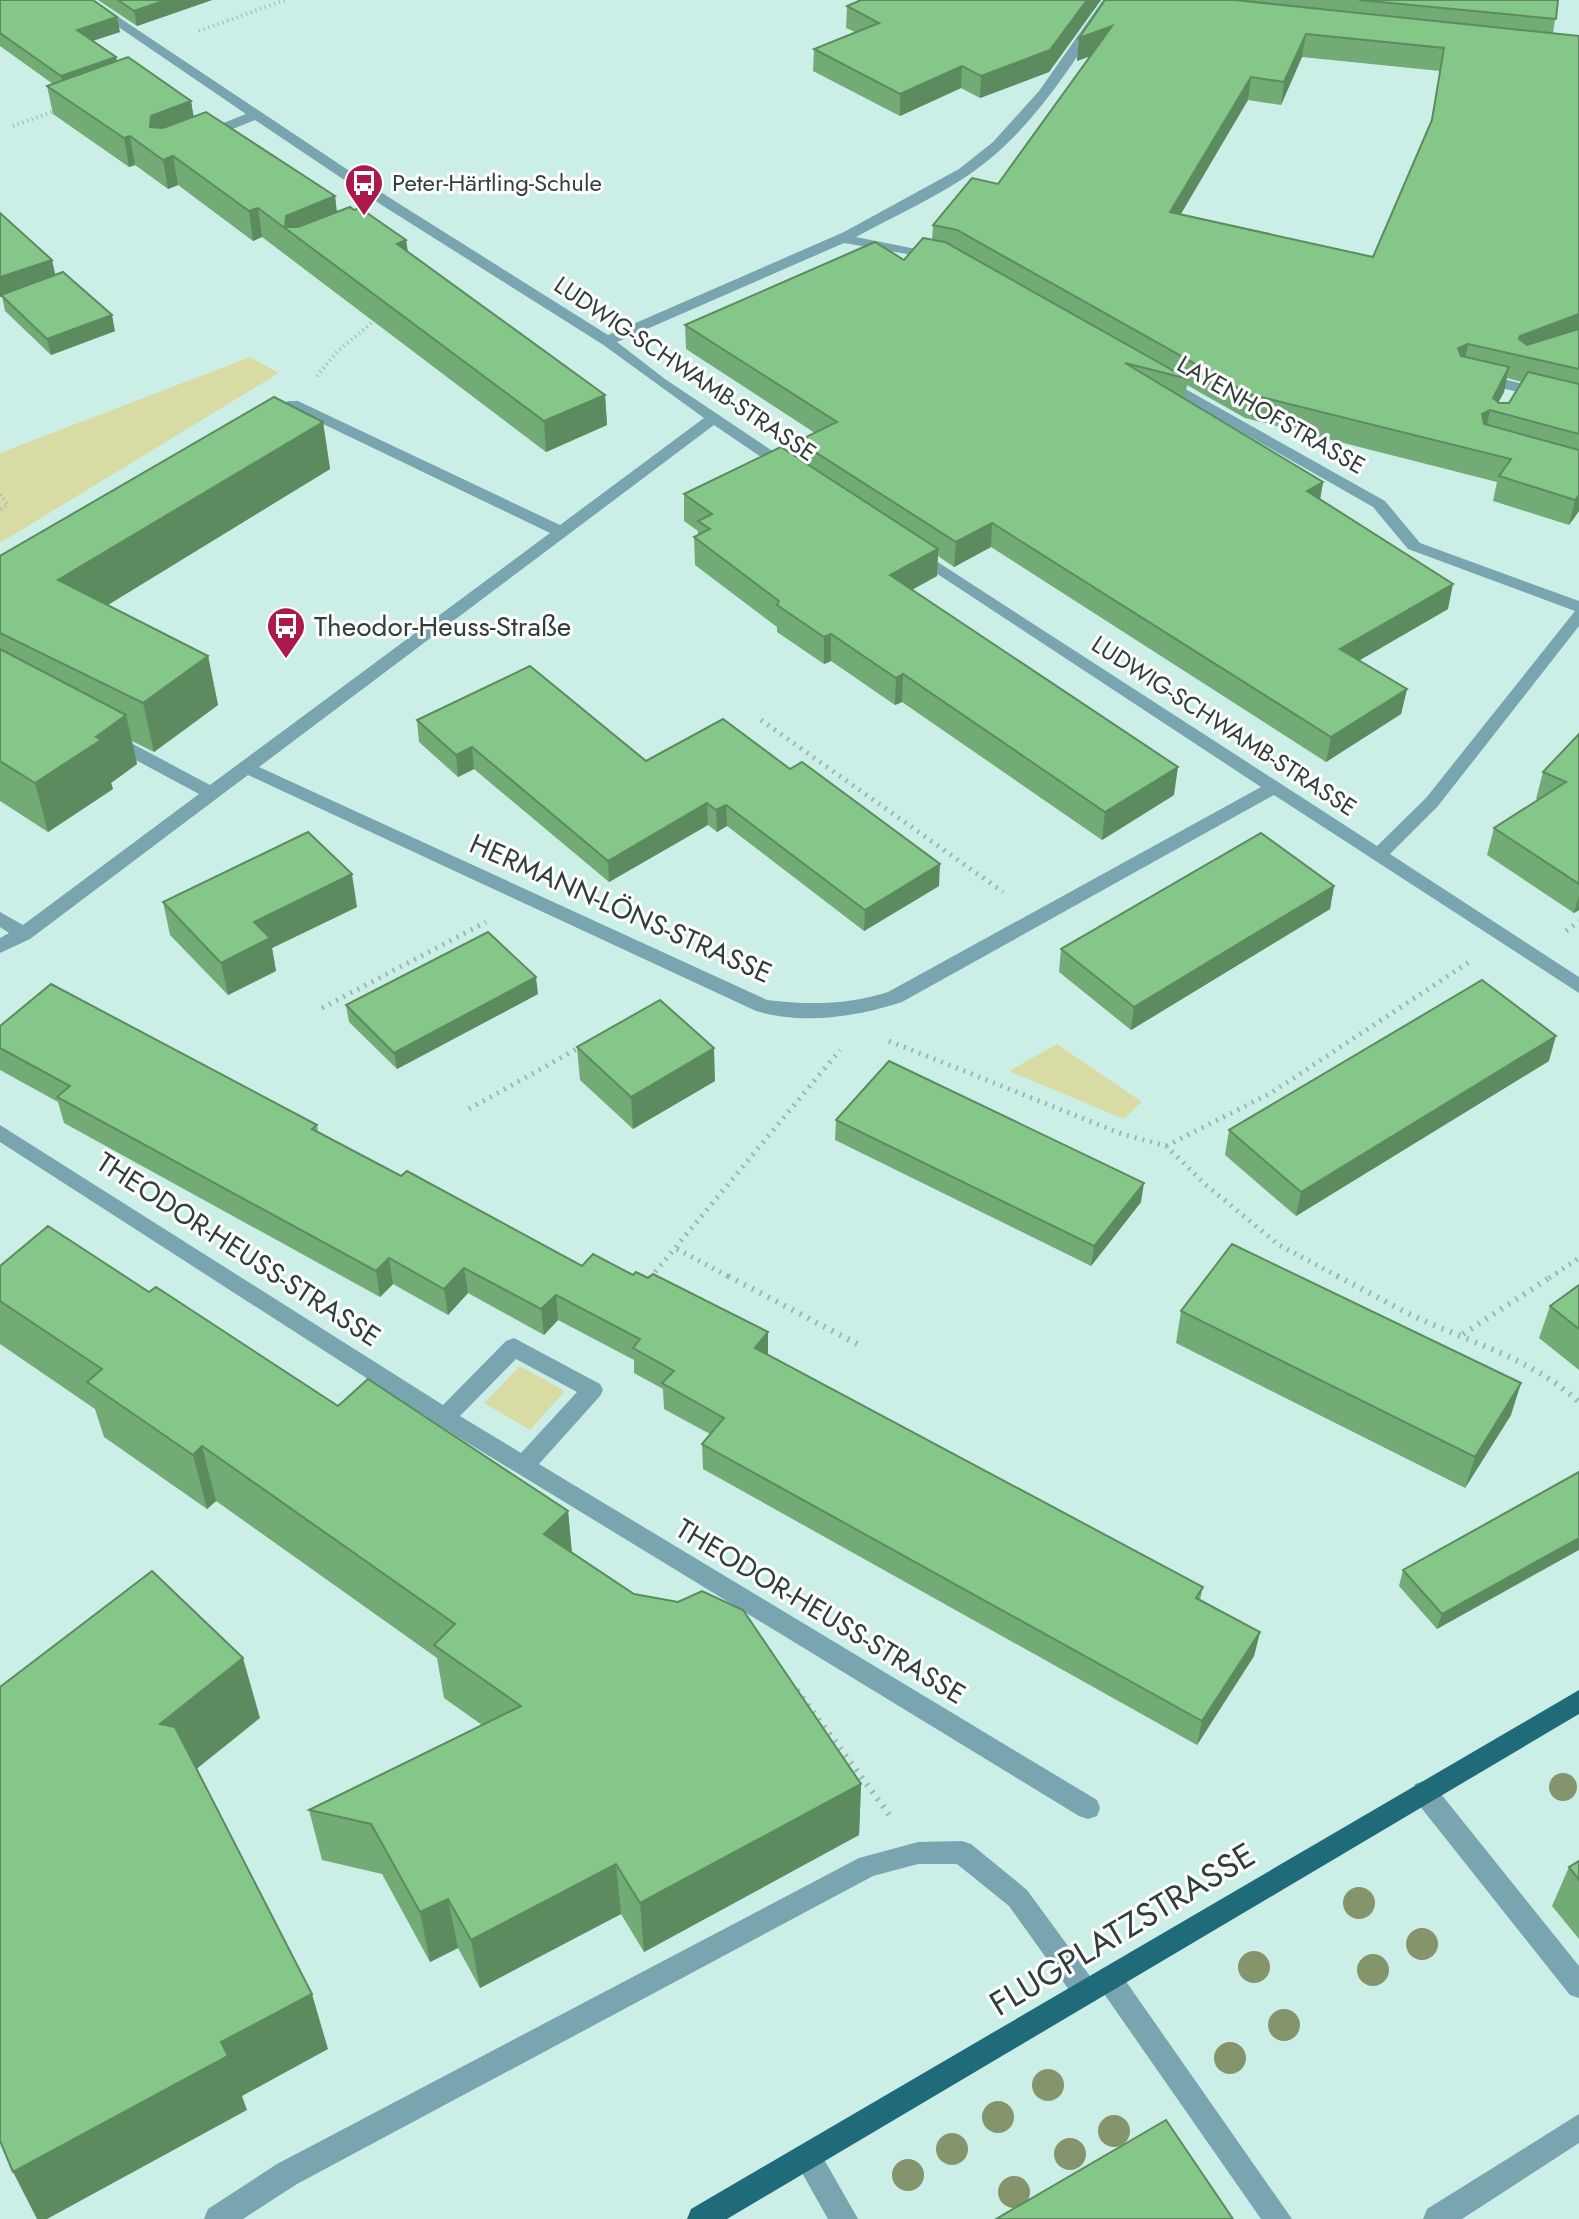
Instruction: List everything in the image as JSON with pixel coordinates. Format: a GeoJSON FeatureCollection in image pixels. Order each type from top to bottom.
{"type":"FeatureCollection","features":[{"type":"Feature","properties":{"kind":"main road","name":"FLUGPLATZSTRASSE"},"geometry":{"type":"LineString","coordinates":[[701,2219],[1579,1701]]}},
{"type":"Feature","properties":{"kind":"street","name":"LUDWIG-SCHWAMB-STRASSE"},"geometry":{"type":"LineString","coordinates":[[85,0],[400,210],[607,341],[713,419],[801,477]]}},
{"type":"Feature","properties":{"kind":"street"},"geometry":{"type":"LineString","coordinates":[[607,341],[842,238],[964,172],[998,145],[1044,94],[1113,2]]}},
{"type":"Feature","properties":{"kind":"street"},"geometry":{"type":"LineString","coordinates":[[187,142],[256,115]]}},
{"type":"Feature","properties":{"kind":"street"},"geometry":{"type":"LineString","coordinates":[[379,218],[400,210]]}},
{"type":"Feature","properties":{"kind":"street"},"geometry":{"type":"LineString","coordinates":[[842,238],[949,260]]}},
{"type":"Feature","properties":{"kind":"street","name":"LAYENHOFSTRASSE"},"geometry":{"type":"LineString","coordinates":[[1146,372],[1379,504],[1414,546],[1579,607]]}},
{"type":"Feature","properties":{"kind":"street"},"geometry":{"type":"LineString","coordinates":[[1462,375],[1514,393],[1579,402]]}},
{"type":"Feature","properties":{"kind":"street"},"geometry":{"type":"LineString","coordinates":[[253,428],[293,404],[559,531]]}},
{"type":"Feature","properties":{"kind":"street"},"geometry":{"type":"LineString","coordinates":[[0,946],[23,934],[713,419]]}},
{"type":"Feature","properties":{"kind":"street","name":"LUDWIG-SCHWAMB-STRASSE"},"geometry":{"type":"LineString","coordinates":[[906,546],[1579,986]]}},
{"type":"Feature","properties":{"kind":"street"},"geometry":{"type":"LineString","coordinates":[[1378,856],[1432,802],[1579,615]]}},
{"type":"Feature","properties":{"kind":"street"},"geometry":{"type":"LineString","coordinates":[[94,731],[211,793]]}},
{"type":"Feature","properties":{"kind":"street","name":"HERMANN-LÖNS-STRASSE"},"geometry":{"type":"LineString","coordinates":[[245,767],[763,1006],[805,1012],[840,1012],[869,1007],[895,997],[1273,788]]}},
{"type":"Feature","properties":{"kind":"street"},"geometry":{"type":"LineString","coordinates":[[0,918],[23,934]]}},
{"type":"Feature","properties":{"kind":"street","name":"THEODOR-HEUSS-STRASSE"},"geometry":{"type":"LineString","coordinates":[[0,1132],[523,1466],[1088,1808]]}},
{"type":"Feature","properties":{"kind":"street"},"geometry":{"type":"LineString","coordinates":[[445,1417],[514,1347],[592,1390],[523,1466]]}},
{"type":"Feature","properties":{"kind":"street"},"geometry":{"type":"LineString","coordinates":[[1424,1792],[1579,1986]]}},
{"type":"Feature","properties":{"kind":"street"},"geometry":{"type":"LineString","coordinates":[[218,2219],[287,2174],[868,1866],[918,1853],[962,1852],[1018,1898],[1098,1986],[1278,2219]]}},
{"type":"Feature","properties":{"kind":"street"},"geometry":{"type":"LineString","coordinates":[[1437,2219],[1579,2127]]}},
{"type":"Feature","properties":{"kind":"street"},"geometry":{"type":"LineString","coordinates":[[807,2157],[844,2219]]}},
{"type":"Feature","properties":{"kind":"path"},"geometry":{"type":"LineString","coordinates":[[186,35],[285,0]]}},
{"type":"Feature","properties":{"kind":"path"},"geometry":{"type":"LineString","coordinates":[[13,126],[57,110]]}},
{"type":"Feature","properties":{"kind":"path"},"geometry":{"type":"LineString","coordinates":[[293,404],[338,351],[385,312]]}},
{"type":"Feature","properties":{"kind":"path"},"geometry":{"type":"LineString","coordinates":[[0,495],[8,504],[0,510]]}},
{"type":"Feature","properties":{"kind":"path"},"geometry":{"type":"LineString","coordinates":[[761,720],[1040,919]]}},
{"type":"Feature","properties":{"kind":"path"},"geometry":{"type":"LineString","coordinates":[[322,1008],[498,916]]}},
{"type":"Feature","properties":{"kind":"path"},"geometry":{"type":"LineString","coordinates":[[1166,1146],[1271,1093],[1482,953]]}},
{"type":"Feature","properties":{"kind":"path"},"geometry":{"type":"LineString","coordinates":[[645,1282],[677,1249],[848,1040]]}},
{"type":"Feature","properties":{"kind":"path"},"geometry":{"type":"LineString","coordinates":[[887,1040],[1122,1134],[1166,1146],[1206,1185],[1279,1245],[1420,1319],[1501,1351],[1558,1383],[1579,1402]]}},
{"type":"Feature","properties":{"kind":"path"},"geometry":{"type":"LineString","coordinates":[[469,1109],[590,1042]]}},
{"type":"Feature","properties":{"kind":"path"},"geometry":{"type":"LineString","coordinates":[[677,1249],[863,1347]]}},
{"type":"Feature","properties":{"kind":"path"},"geometry":{"type":"LineString","coordinates":[[1463,1334],[1579,1258]]}},
{"type":"Feature","properties":{"kind":"path"},"geometry":{"type":"LineString","coordinates":[[795,1688],[918,1853]]}},
{"type":"Feature","properties":{"kind":"green space"},"geometry":{"type":"Polygon","coordinates":[[[250,357],[279,373],[0,543],[0,453],[250,357]]]}},
{"type":"Feature","properties":{"kind":"green space"},"geometry":{"type":"Polygon","coordinates":[[[1057,1044],[1142,1102],[1124,1119],[1009,1071],[1057,1044]]]}},
{"type":"Feature","properties":{"kind":"green space"},"geometry":{"type":"Polygon","coordinates":[[[520,1366],[565,1391],[530,1430],[484,1403],[520,1366]]]}},
{"type":"Feature","properties":{"kind":"building"},"geometry":{"type":"Polygon","coordinates":[[[0,0],[93,0],[117,17],[77,30],[116,57],[61,76],[0,33],[0,0]]]}},
{"type":"Feature","properties":{"kind":"building"},"geometry":{"type":"Polygon","coordinates":[[[118,0],[166,0],[134,11],[118,0]]]}},
{"type":"Feature","properties":{"kind":"building"},"geometry":{"type":"Polygon","coordinates":[[[861,0],[1087,0],[1050,50],[981,76],[962,66],[900,94],[814,49],[879,23],[847,6],[861,0]]]}},
{"type":"Feature","properties":{"kind":"building"},"geometry":{"type":"Polygon","coordinates":[[[1105,0],[1235,0],[1579,36],[1579,314],[1519,339],[1527,345],[1579,329],[1579,369],[1468,344],[1458,348],[1461,356],[1509,367],[1493,398],[1499,403],[1509,403],[1528,372],[1579,384],[1579,434],[1490,410],[1482,414],[1484,424],[1579,450],[1579,495],[1575,500],[1499,476],[1511,459],[1249,394],[957,230],[933,225],[972,178],[998,184],[1112,26],[1079,38],[1105,0]],[[1306,34],[1284,82],[1251,77],[1170,212],[1373,257],[1432,120],[1444,48],[1306,34]]]}},
{"type":"Feature","properties":{"kind":"building"},"geometry":{"type":"Polygon","coordinates":[[[1359,0],[1558,0],[1556,19],[1359,0]]]}},
{"type":"Feature","properties":{"kind":"building"},"geometry":{"type":"Polygon","coordinates":[[[128,57],[191,101],[151,116],[150,127],[163,128],[206,112],[335,196],[286,216],[285,227],[298,227],[350,207],[354,210],[360,208],[406,240],[397,244],[605,395],[544,421],[258,208],[249,211],[173,156],[163,160],[130,136],[124,138],[47,86],[128,57]]]}},
{"type":"Feature","properties":{"kind":"building"},"geometry":{"type":"Polygon","coordinates":[[[0,213],[52,260],[0,277],[0,213]]]}},
{"type":"Feature","properties":{"kind":"building"},"geometry":{"type":"Polygon","coordinates":[[[923,238],[945,242],[1188,379],[1125,363],[1323,482],[1307,491],[1453,584],[1340,649],[1407,689],[1331,737],[992,523],[956,542],[798,441],[837,422],[685,325],[875,242],[904,260],[923,238]]]}},
{"type":"Feature","properties":{"kind":"building"},"geometry":{"type":"Polygon","coordinates":[[[63,272],[112,315],[47,339],[1,295],[63,272]]]}},
{"type":"Feature","properties":{"kind":"building"},"geometry":{"type":"Polygon","coordinates":[[[274,397],[323,422],[58,580],[208,656],[143,703],[0,633],[0,556],[274,397]]]}},
{"type":"Feature","properties":{"kind":"building"},"geometry":{"type":"Polygon","coordinates":[[[781,447],[938,549],[890,575],[1178,767],[1105,812],[903,674],[896,678],[831,634],[824,637],[777,605],[779,601],[694,537],[710,529],[698,521],[712,514],[684,494],[781,447]]]}},
{"type":"Feature","properties":{"kind":"building"},"geometry":{"type":"Polygon","coordinates":[[[0,649],[126,715],[96,737],[101,740],[35,783],[0,761],[0,649]]]}},
{"type":"Feature","properties":{"kind":"building"},"geometry":{"type":"Polygon","coordinates":[[[530,666],[646,761],[723,719],[790,769],[802,762],[940,864],[865,910],[726,805],[716,810],[707,803],[608,861],[472,747],[456,755],[417,720],[530,666]]]}},
{"type":"Feature","properties":{"kind":"building"},"geometry":{"type":"Polygon","coordinates":[[[1579,734],[1579,884],[1494,828],[1566,782],[1543,772],[1579,734]]]}},
{"type":"Feature","properties":{"kind":"building"},"geometry":{"type":"Polygon","coordinates":[[[308,832],[352,874],[254,922],[270,938],[221,963],[163,902],[308,832]]]}},
{"type":"Feature","properties":{"kind":"building"},"geometry":{"type":"Polygon","coordinates":[[[1261,833],[1334,886],[1134,1007],[1061,949],[1261,833]]]}},
{"type":"Feature","properties":{"kind":"building"},"geometry":{"type":"Polygon","coordinates":[[[488,932],[536,977],[394,1053],[346,1005],[488,932]]]}},
{"type":"Feature","properties":{"kind":"building"},"geometry":{"type":"Polygon","coordinates":[[[1482,980],[1556,1036],[1301,1192],[1229,1130],[1482,980]]]}},
{"type":"Feature","properties":{"kind":"building"},"geometry":{"type":"Polygon","coordinates":[[[51,984],[317,1125],[312,1129],[401,1176],[407,1171],[582,1266],[593,1254],[633,1275],[636,1272],[648,1278],[653,1274],[768,1332],[755,1348],[1203,1587],[1196,1598],[1260,1632],[1202,1721],[702,1444],[724,1418],[662,1383],[674,1371],[633,1348],[640,1339],[556,1295],[541,1309],[464,1268],[444,1289],[389,1258],[376,1271],[57,1097],[70,1086],[0,1048],[0,1026],[51,984]]]}},
{"type":"Feature","properties":{"kind":"building"},"geometry":{"type":"Polygon","coordinates":[[[660,1000],[714,1048],[631,1097],[577,1047],[660,1000]]]}},
{"type":"Feature","properties":{"kind":"building"},"geometry":{"type":"Polygon","coordinates":[[[889,1061],[1144,1183],[1094,1246],[836,1120],[889,1061]]]}},
{"type":"Feature","properties":{"kind":"building"},"geometry":{"type":"Polygon","coordinates":[[[48,1226],[149,1292],[156,1287],[338,1406],[368,1379],[568,1511],[544,1534],[634,1594],[678,1602],[702,1591],[743,1610],[861,1784],[640,1903],[616,1864],[471,1940],[448,1899],[420,1912],[371,1824],[309,1810],[521,1706],[434,1645],[455,1624],[202,1446],[193,1455],[87,1382],[102,1369],[0,1301],[0,1266],[48,1226]]]}},
{"type":"Feature","properties":{"kind":"building"},"geometry":{"type":"Polygon","coordinates":[[[1232,1244],[1521,1383],[1475,1457],[1181,1311],[1232,1244]]]}},
{"type":"Feature","properties":{"kind":"building"},"geometry":{"type":"Polygon","coordinates":[[[1579,1285],[1579,1329],[1550,1306],[1579,1285]]]}},
{"type":"Feature","properties":{"kind":"building"},"geometry":{"type":"Polygon","coordinates":[[[1579,1472],[1579,1538],[1442,1614],[1403,1570],[1579,1472]]]}},
{"type":"Feature","properties":{"kind":"building"},"geometry":{"type":"Polygon","coordinates":[[[152,1571],[243,1658],[160,1724],[175,1727],[312,1994],[221,2042],[228,2056],[13,2172],[0,2141],[0,1687],[152,1571]]]}},
{"type":"Feature","properties":{"kind":"building"},"geometry":{"type":"Polygon","coordinates":[[[1579,1861],[1579,1880],[1569,1867],[1579,1861]]]}},
{"type":"Feature","properties":{"kind":"building"},"geometry":{"type":"Polygon","coordinates":[[[1166,2120],[1233,2219],[996,2219],[1166,2120]]]}},
{"type":"Feature","properties":{"kind":"place","name":"Peter-Härtling-Schule"},"geometry":{"type":"Point","coordinates":[364,217]}},
{"type":"Feature","properties":{"kind":"place","name":"Theodor-Heuss-Straße"},"geometry":{"type":"Point","coordinates":[286,660]}}]}
